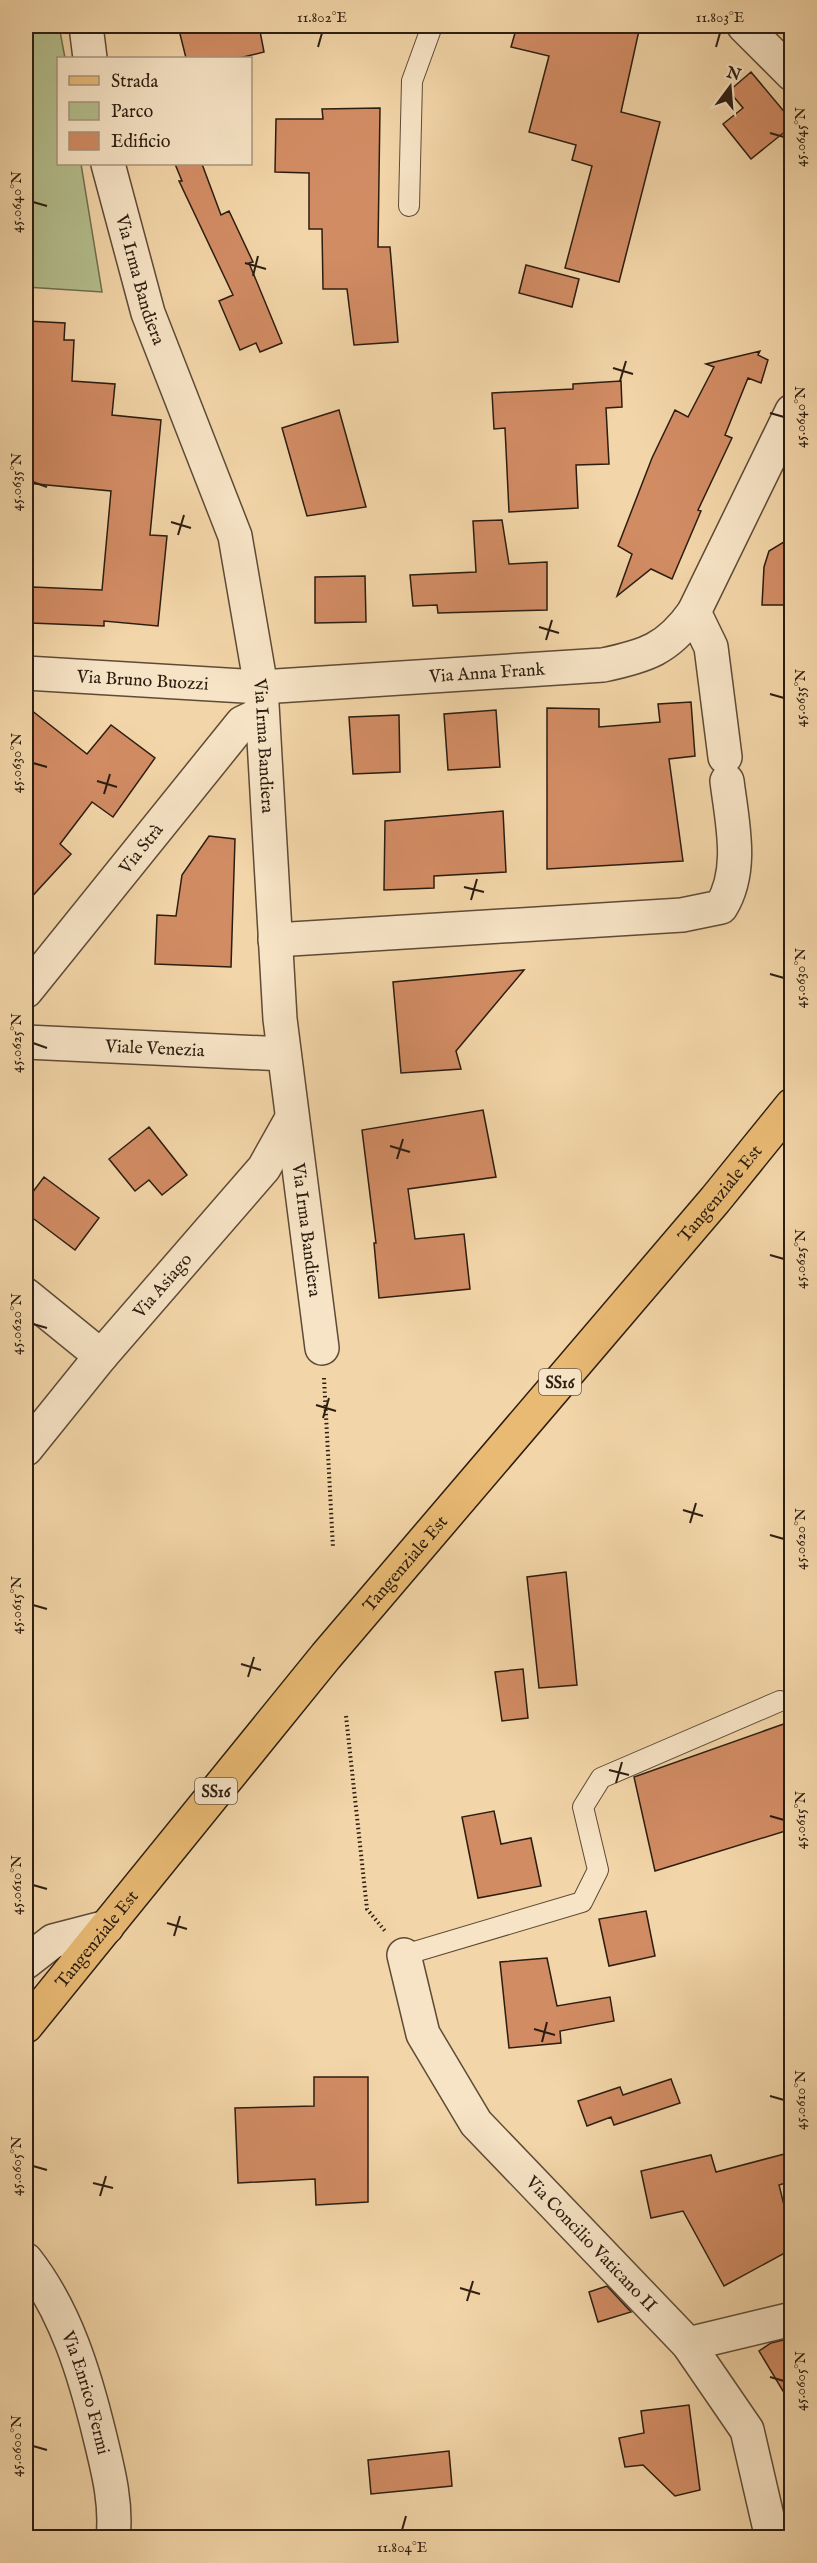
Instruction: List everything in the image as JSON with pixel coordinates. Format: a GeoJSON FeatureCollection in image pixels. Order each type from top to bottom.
{"type":"FeatureCollection","features":[{"type":"Feature","properties":{"kind":"main road","name":"Tangenziale Est"},"geometry":{"type":"LineString","coordinates":[[26,2026],[326,1656],[707,1209],[792,1105]]}},
{"type":"Feature","properties":{"kind":"street"},"geometry":{"type":"LineString","coordinates":[[86,26],[90,57]]}},
{"type":"Feature","properties":{"kind":"street"},"geometry":{"type":"LineString","coordinates":[[744,26],[792,74]]}},
{"type":"Feature","properties":{"kind":"street","name":"Via Irma Bandiera"},"geometry":{"type":"LineString","coordinates":[[108,165],[148,313],[235,536],[261,701],[284,1054],[322,1348]]}},
{"type":"Feature","properties":{"kind":"street","name":"Via Anna Frank"},"geometry":{"type":"LineString","coordinates":[[261,701],[603,665],[638,657],[662,646],[680,632],[694,612],[792,411]]}},
{"type":"Feature","properties":{"kind":"street"},"geometry":{"type":"LineString","coordinates":[[275,939],[659,916],[721,908],[729,894],[735,849],[711,647],[694,612]]}},
{"type":"Feature","properties":{"kind":"street","name":"Via Bruno Buozzi"},"geometry":{"type":"LineString","coordinates":[[26,674],[261,701]]}},
{"type":"Feature","properties":{"kind":"street","name":"Via Strà"},"geometry":{"type":"LineString","coordinates":[[26,991],[261,701]]}},
{"type":"Feature","properties":{"kind":"street","name":"Viale Venezia"},"geometry":{"type":"LineString","coordinates":[[26,1042],[284,1054]]}},
{"type":"Feature","properties":{"kind":"street","name":"Via Asiago"},"geometry":{"type":"LineString","coordinates":[[26,1449],[101,1356],[264,1168],[292,1118]]}},
{"type":"Feature","properties":{"kind":"street"},"geometry":{"type":"LineString","coordinates":[[26,1295],[101,1356]]}},
{"type":"Feature","properties":{"kind":"street"},"geometry":{"type":"LineString","coordinates":[[26,1962],[53,1941],[107,1927]]}},
{"type":"Feature","properties":{"kind":"street","name":"Via Concilio Vaticano II"},"geometry":{"type":"LineString","coordinates":[[404,1955],[423,2034],[476,2123],[688,2344],[747,2430],[772,2538]]}},
{"type":"Feature","properties":{"kind":"street","name":"Via Enrico Fermi"},"geometry":{"type":"LineString","coordinates":[[26,2260],[37,2274],[68,2332],[87,2386],[106,2460],[115,2518],[113,2538]]}},
{"type":"Feature","properties":{"kind":"street"},"geometry":{"type":"LineString","coordinates":[[688,2344],[792,2319]]}},
{"type":"Feature","properties":{"kind":"lane"},"geometry":{"type":"LineString","coordinates":[[409,206],[412,81],[432,26]]}},
{"type":"Feature","properties":{"kind":"lane"},"geometry":{"type":"LineString","coordinates":[[404,1955],[582,1902],[598,1870],[583,1807],[601,1778],[780,1701]]}},
{"type":"Feature","properties":{"kind":"path"},"geometry":{"type":"LineString","coordinates":[[322,1348],[333,1548]]}},
{"type":"Feature","properties":{"kind":"path"},"geometry":{"type":"LineString","coordinates":[[346,1716],[367,1909],[404,1955]]}},
{"type":"Feature","properties":{"kind":"green space"},"geometry":{"type":"Polygon","coordinates":[[[26,26],[59,26],[65,57],[57,57],[57,165],[81,165],[102,292],[26,287],[26,26]]]}},
{"type":"Feature","properties":{"kind":"building"},"geometry":{"type":"Polygon","coordinates":[[[178,26],[259,26],[264,52],[243,57],[186,57],[178,26]]]}},
{"type":"Feature","properties":{"kind":"building"},"geometry":{"type":"Polygon","coordinates":[[[517,26],[640,26],[621,112],[660,122],[619,282],[565,268],[592,166],[572,160],[576,145],[529,132],[549,56],[511,47],[517,26]]]}},
{"type":"Feature","properties":{"kind":"building"},"geometry":{"type":"Polygon","coordinates":[[[751,72],[792,121],[792,126],[751,159],[723,124],[743,108],[729,91],[751,72]]]}},
{"type":"Feature","properties":{"kind":"building"},"geometry":{"type":"Polygon","coordinates":[[[380,108],[378,247],[390,247],[398,342],[354,345],[347,289],[323,289],[322,229],[309,229],[309,173],[275,172],[276,119],[323,119],[322,109],[380,108]]]}},
{"type":"Feature","properties":{"kind":"building"},"geometry":{"type":"Polygon","coordinates":[[[175,165],[202,165],[221,215],[229,211],[253,262],[249,263],[282,343],[260,352],[256,343],[240,350],[219,301],[233,295],[179,181],[182,181],[175,165]]]}},
{"type":"Feature","properties":{"kind":"building"},"geometry":{"type":"Polygon","coordinates":[[[526,265],[579,279],[572,307],[519,293],[526,265]]]}},
{"type":"Feature","properties":{"kind":"building"},"geometry":{"type":"Polygon","coordinates":[[[27,321],[65,323],[64,340],[74,340],[72,381],[115,384],[112,415],[161,420],[150,535],[167,536],[158,626],[104,621],[104,626],[31,623],[33,587],[102,590],[111,491],[26,483],[29,399],[26,398],[27,321]]]}},
{"type":"Feature","properties":{"kind":"building"},"geometry":{"type":"Polygon","coordinates":[[[760,351],[758,355],[768,360],[761,383],[748,378],[725,435],[732,438],[698,510],[701,511],[672,579],[651,569],[617,596],[632,554],[618,546],[652,458],[675,410],[688,417],[714,367],[706,364],[760,351]]]}},
{"type":"Feature","properties":{"kind":"building"},"geometry":{"type":"Polygon","coordinates":[[[621,381],[622,407],[606,408],[609,464],[576,465],[578,508],[509,512],[505,428],[494,429],[492,393],[573,389],[573,384],[621,381]]]}},
{"type":"Feature","properties":{"kind":"building"},"geometry":{"type":"Polygon","coordinates":[[[339,410],[366,507],[307,516],[282,428],[339,410]]]}},
{"type":"Feature","properties":{"kind":"building"},"geometry":{"type":"Polygon","coordinates":[[[502,520],[509,564],[547,562],[547,610],[438,613],[437,605],[413,606],[410,575],[476,572],[473,521],[502,520]]]}},
{"type":"Feature","properties":{"kind":"building"},"geometry":{"type":"Polygon","coordinates":[[[792,537],[792,605],[762,605],[764,567],[769,551],[792,537]]]}},
{"type":"Feature","properties":{"kind":"building"},"geometry":{"type":"Polygon","coordinates":[[[365,576],[366,622],[315,623],[315,577],[365,576]]]}},
{"type":"Feature","properties":{"kind":"building"},"geometry":{"type":"Polygon","coordinates":[[[691,702],[695,756],[669,759],[683,861],[547,869],[547,708],[599,709],[599,727],[660,722],[658,704],[691,702]]]}},
{"type":"Feature","properties":{"kind":"building"},"geometry":{"type":"Polygon","coordinates":[[[26,706],[87,754],[111,725],[155,758],[113,817],[92,802],[60,844],[71,854],[26,903],[26,706]]]}},
{"type":"Feature","properties":{"kind":"building"},"geometry":{"type":"Polygon","coordinates":[[[496,710],[500,767],[448,770],[444,714],[496,710]]]}},
{"type":"Feature","properties":{"kind":"building"},"geometry":{"type":"Polygon","coordinates":[[[399,715],[400,772],[353,774],[349,717],[399,715]]]}},
{"type":"Feature","properties":{"kind":"building"},"geometry":{"type":"Polygon","coordinates":[[[503,811],[506,872],[434,876],[434,888],[384,890],[385,821],[503,811]]]}},
{"type":"Feature","properties":{"kind":"building"},"geometry":{"type":"Polygon","coordinates":[[[209,836],[235,839],[231,967],[155,964],[157,915],[176,916],[182,875],[209,836]]]}},
{"type":"Feature","properties":{"kind":"building"},"geometry":{"type":"Polygon","coordinates":[[[524,970],[456,1051],[461,1069],[401,1073],[393,982],[524,970]]]}},
{"type":"Feature","properties":{"kind":"building"},"geometry":{"type":"Polygon","coordinates":[[[483,1110],[496,1177],[408,1189],[415,1239],[464,1234],[470,1289],[379,1298],[374,1243],[376,1243],[362,1130],[483,1110]]]}},
{"type":"Feature","properties":{"kind":"building"},"geometry":{"type":"Polygon","coordinates":[[[149,1127],[187,1175],[162,1195],[149,1180],[135,1191],[109,1159],[149,1127]]]}},
{"type":"Feature","properties":{"kind":"building"},"geometry":{"type":"Polygon","coordinates":[[[44,1177],[99,1218],[75,1250],[26,1213],[26,1201],[44,1177]]]}},
{"type":"Feature","properties":{"kind":"building"},"geometry":{"type":"Polygon","coordinates":[[[566,1572],[577,1685],[539,1688],[527,1577],[566,1572]]]}},
{"type":"Feature","properties":{"kind":"building"},"geometry":{"type":"Polygon","coordinates":[[[523,1669],[528,1718],[502,1721],[495,1672],[523,1669]]]}},
{"type":"Feature","properties":{"kind":"building"},"geometry":{"type":"Polygon","coordinates":[[[792,1721],[792,1829],[655,1871],[634,1777],[792,1721]]]}},
{"type":"Feature","properties":{"kind":"building"},"geometry":{"type":"Polygon","coordinates":[[[494,1811],[501,1844],[531,1838],[541,1886],[478,1898],[462,1817],[494,1811]]]}},
{"type":"Feature","properties":{"kind":"building"},"geometry":{"type":"Polygon","coordinates":[[[646,1911],[655,1956],[609,1966],[599,1919],[646,1911]]]}},
{"type":"Feature","properties":{"kind":"building"},"geometry":{"type":"Polygon","coordinates":[[[547,1958],[557,2006],[610,1997],[614,2021],[560,2031],[561,2043],[509,2048],[500,1962],[547,1958]]]}},
{"type":"Feature","properties":{"kind":"building"},"geometry":{"type":"Polygon","coordinates":[[[314,2077],[368,2077],[368,2202],[316,2205],[315,2179],[238,2183],[235,2108],[314,2106],[314,2077]]]}},
{"type":"Feature","properties":{"kind":"building"},"geometry":{"type":"Polygon","coordinates":[[[671,2079],[680,2103],[614,2125],[611,2117],[587,2126],[578,2101],[620,2087],[623,2095],[671,2079]]]}},
{"type":"Feature","properties":{"kind":"building"},"geometry":{"type":"Polygon","coordinates":[[[792,2152],[792,2181],[779,2185],[792,2237],[792,2249],[724,2286],[683,2211],[651,2218],[641,2171],[711,2155],[716,2172],[792,2152]]]}},
{"type":"Feature","properties":{"kind":"building"},"geometry":{"type":"Polygon","coordinates":[[[607,2286],[631,2312],[598,2322],[589,2292],[607,2286]]]}},
{"type":"Feature","properties":{"kind":"building"},"geometry":{"type":"Polygon","coordinates":[[[792,2338],[792,2406],[759,2351],[771,2343],[792,2338]]]}},
{"type":"Feature","properties":{"kind":"building"},"geometry":{"type":"Polygon","coordinates":[[[689,2405],[700,2490],[675,2496],[643,2465],[625,2467],[619,2438],[644,2433],[641,2411],[689,2405]]]}},
{"type":"Feature","properties":{"kind":"building"},"geometry":{"type":"Polygon","coordinates":[[[449,2451],[452,2486],[371,2494],[368,2460],[449,2451]]]}}]}
